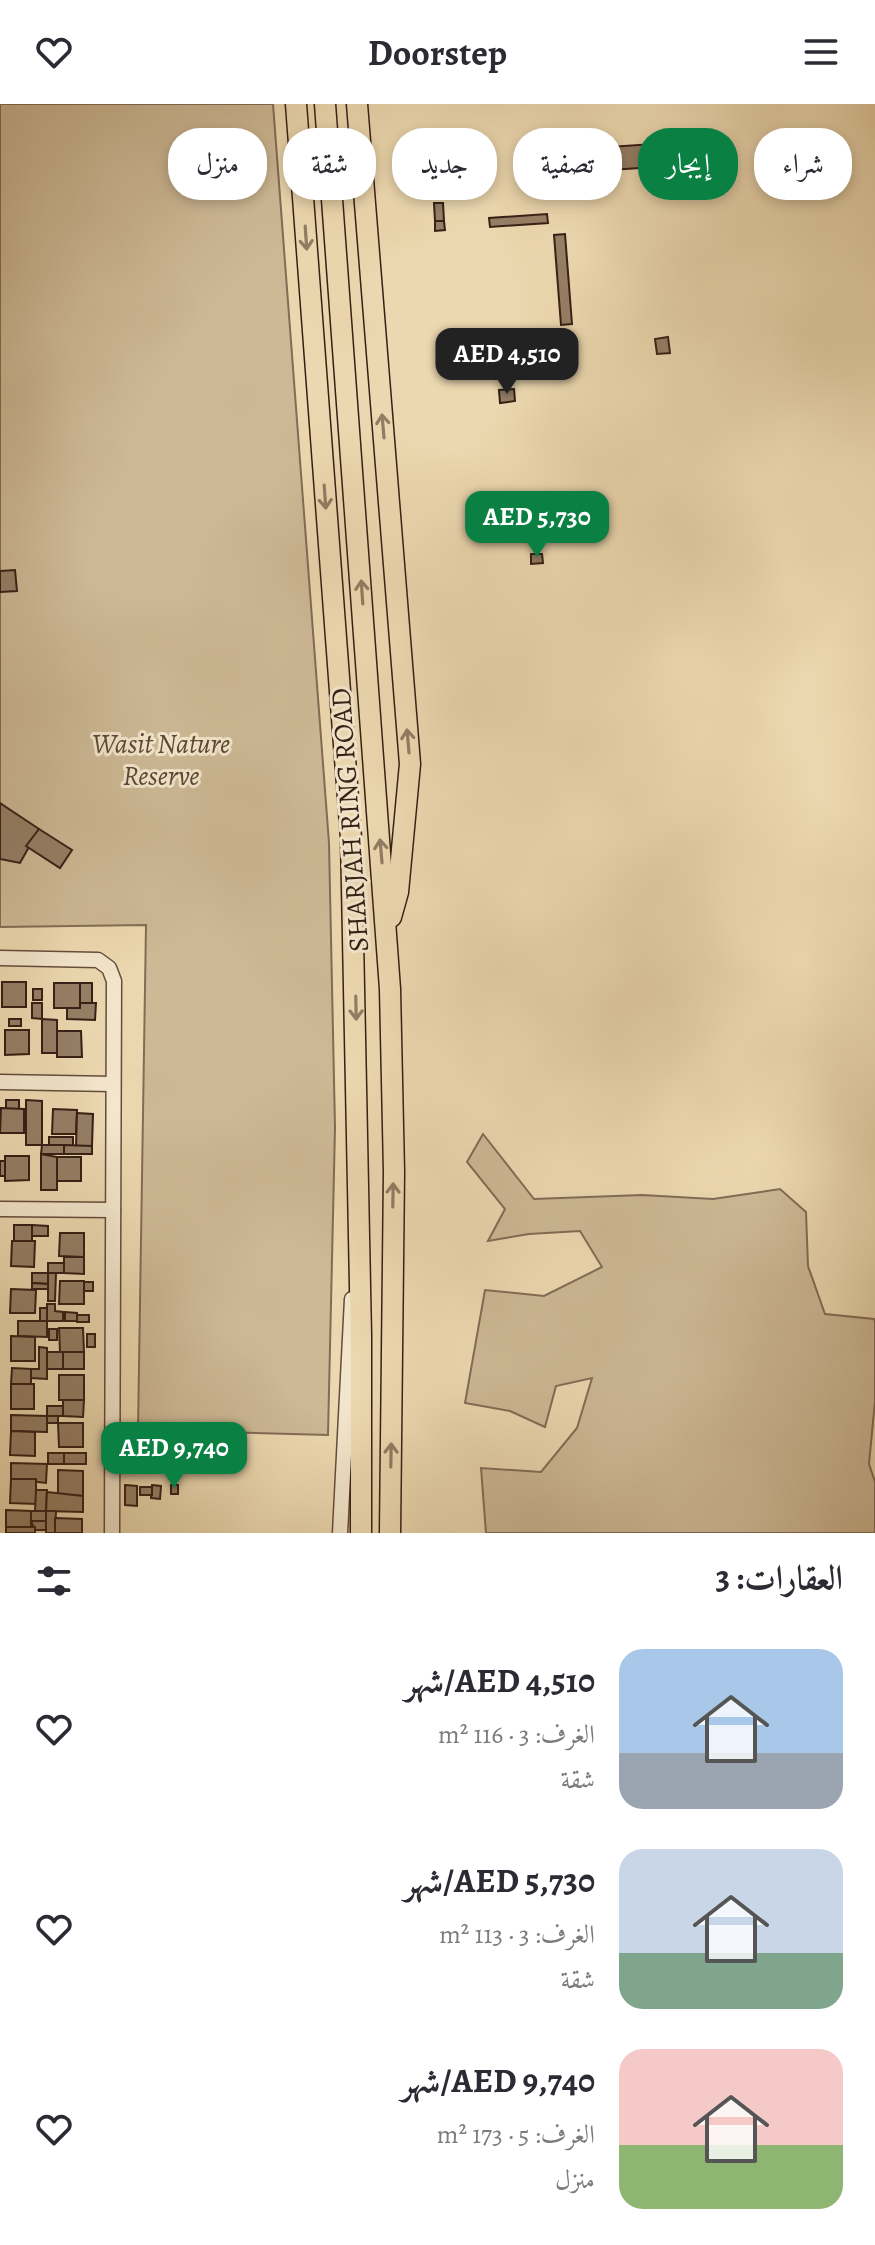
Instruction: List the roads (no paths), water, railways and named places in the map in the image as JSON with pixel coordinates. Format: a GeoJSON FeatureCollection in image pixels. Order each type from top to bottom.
{"type":"FeatureCollection","features":[{"type":"Feature","properties":{"kind":"highway","name":"SHARJAH RING ROAD"},"geometry":{"type":"LineString","coordinates":[[296,104],[351,838],[360,1247],[361,1533]]}},
{"type":"Feature","properties":{"kind":"highway","name":"SHARJAH RING ROAD"},"geometry":{"type":"LineString","coordinates":[[325,104],[387,929],[394,1111],[390,1533]]}},
{"type":"Feature","properties":{"kind":"highway"},"geometry":{"type":"LineString","coordinates":[[357,104],[410,764],[398,892],[387,929]]}},
{"type":"Feature","properties":{"kind":"street"},"geometry":{"type":"LineString","coordinates":[[0,958],[91,959],[109,968],[114,981],[112,1533]]}},
{"type":"Feature","properties":{"kind":"street"},"geometry":{"type":"LineString","coordinates":[[0,1082],[113,1084]]}},
{"type":"Feature","properties":{"kind":"street"},"geometry":{"type":"LineString","coordinates":[[0,1209],[113,1210]]}},
{"type":"Feature","properties":{"kind":"street"},"geometry":{"type":"LineString","coordinates":[[340,1533],[351,1312],[360,1247]]}},
{"type":"Feature","properties":{"kind":"park label","name":"Wasit Nature Reserve"},"geometry":{"type":"Point","coordinates":[161,760]}}]}
